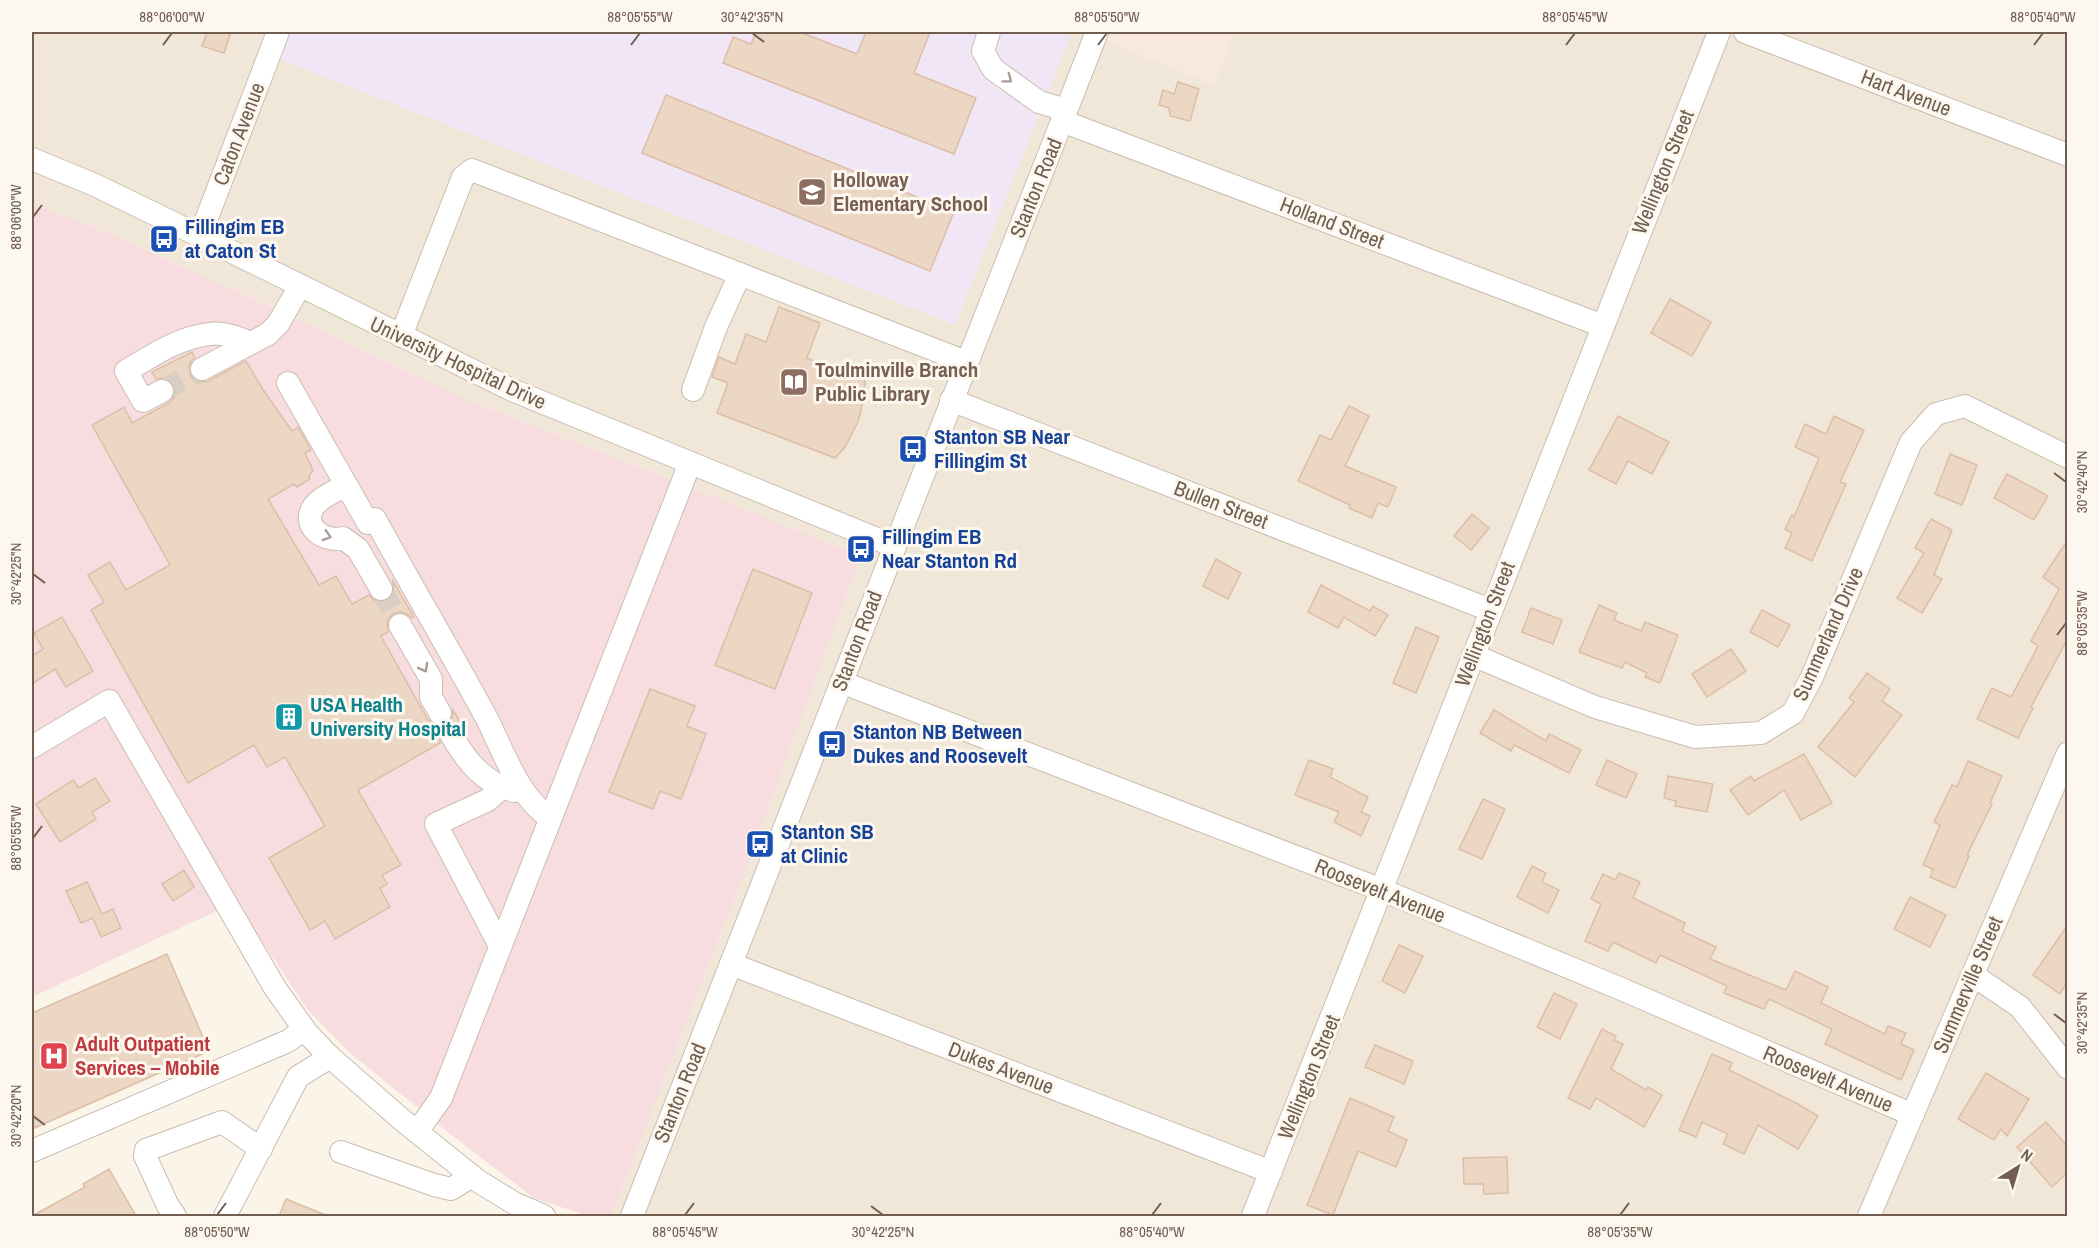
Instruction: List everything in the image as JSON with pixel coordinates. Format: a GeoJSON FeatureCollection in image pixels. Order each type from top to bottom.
{"type":"FeatureCollection","features":[{"type":"Feature","properties":{"kind":"street","name":"Caton Avenue"},"geometry":{"type":"LineString","coordinates":[[200,236],[278,32]]}},
{"type":"Feature","properties":{"kind":"street","name":"Holland Street"},"geometry":{"type":"LineString","coordinates":[[989,32],[983,51],[993,69],[1039,102],[1064,115],[1602,326]]}},
{"type":"Feature","properties":{"kind":"street","name":"Stanton Road"},"geometry":{"type":"LineString","coordinates":[[632,1216],[1097,32]]}},
{"type":"Feature","properties":{"kind":"street","name":"Wellington Street"},"geometry":{"type":"LineString","coordinates":[[1253,1216],[1719,32]]}},
{"type":"Feature","properties":{"kind":"street","name":"Hart Avenue"},"geometry":{"type":"LineString","coordinates":[[1745,32],[2067,155]]}},
{"type":"Feature","properties":{"kind":"street","name":"University Hospital Drive"},"geometry":{"type":"LineString","coordinates":[[32,159],[95,185],[530,398],[894,546]]}},
{"type":"Feature","properties":{"kind":"street"},"geometry":{"type":"LineString","coordinates":[[401,336],[463,177],[472,170],[966,362]]}},
{"type":"Feature","properties":{"kind":"street"},"geometry":{"type":"LineString","coordinates":[[693,390],[716,327],[740,274]]}},
{"type":"Feature","properties":{"kind":"street"},"geometry":{"type":"LineString","coordinates":[[202,369],[268,334],[278,324],[300,286]]}},
{"type":"Feature","properties":{"kind":"street"},"geometry":{"type":"LineString","coordinates":[[162,391],[143,401],[126,371],[174,343],[211,333],[229,335],[251,343]]}},
{"type":"Feature","properties":{"kind":"street"},"geometry":{"type":"LineString","coordinates":[[288,383],[368,523],[375,519],[485,716],[525,794],[540,811],[550,818]]}},
{"type":"Feature","properties":{"kind":"street","name":"Bullen Street"},"geometry":{"type":"LineString","coordinates":[[951,400],[1490,610]]}},
{"type":"Feature","properties":{"kind":"street","name":"Summerland Drive"},"geometry":{"type":"LineString","coordinates":[[1473,655],[1595,707],[1695,737],[1761,733],[1793,713],[1812,677],[1911,442],[1936,414],[1965,406],[2067,457]]}},
{"type":"Feature","properties":{"kind":"street"},"geometry":{"type":"LineString","coordinates":[[417,1132],[441,1098],[690,462]]}},
{"type":"Feature","properties":{"kind":"street"},"geometry":{"type":"LineString","coordinates":[[346,485],[314,507],[310,517],[313,529],[323,537],[336,540],[343,538],[358,549],[381,589]]}},
{"type":"Feature","properties":{"kind":"street"},"geometry":{"type":"LineString","coordinates":[[400,625],[431,679],[431,697],[440,713]]}},
{"type":"Feature","properties":{"kind":"street","name":"Roosevelt Avenue"},"geometry":{"type":"LineString","coordinates":[[841,682],[1382,890],[1619,988],[1913,1115]]}},
{"type":"Feature","properties":{"kind":"street"},"geometry":{"type":"LineString","coordinates":[[32,747],[109,701],[275,988],[304,1029],[330,1057],[472,1176],[496,1193],[544,1216]]}},
{"type":"Feature","properties":{"kind":"street"},"geometry":{"type":"LineString","coordinates":[[452,736],[463,756],[484,777],[502,787],[525,794]]}},
{"type":"Feature","properties":{"kind":"street","name":"Summerville Street"},"geometry":{"type":"LineString","coordinates":[[1869,1216],[2067,753]]}},
{"type":"Feature","properties":{"kind":"street"},"geometry":{"type":"LineString","coordinates":[[500,946],[436,824],[488,800],[502,787]]}},
{"type":"Feature","properties":{"kind":"street","name":"Dukes Avenue"},"geometry":{"type":"LineString","coordinates":[[731,964],[1270,1172]]}},
{"type":"Feature","properties":{"kind":"street"},"geometry":{"type":"LineString","coordinates":[[1973,975],[2020,1007],[2067,1068]]}},
{"type":"Feature","properties":{"kind":"street"},"geometry":{"type":"LineString","coordinates":[[32,1151],[288,1041],[304,1029]]}},
{"type":"Feature","properties":{"kind":"street"},"geometry":{"type":"LineString","coordinates":[[225,1216],[298,1077],[330,1057]]}},
{"type":"Feature","properties":{"kind":"street"},"geometry":{"type":"LineString","coordinates":[[175,1216],[145,1156],[146,1150],[222,1122],[261,1149]]}},
{"type":"Feature","properties":{"kind":"street"},"geometry":{"type":"LineString","coordinates":[[341,1152],[451,1189],[472,1176]]}},
{"type":"Feature","properties":{"kind":"shaded area"},"geometry":{"type":"Polygon","coordinates":[[[32,32],[1082,32],[1214,85],[1235,32],[2067,32],[2067,1216],[611,1216],[652,472],[468,400],[246,295],[94,227],[32,204],[32,32]]]}},
{"type":"Feature","properties":{"kind":"shaded area","name":"Holloway Elementary School"},"geometry":{"type":"Polygon","coordinates":[[[288,32],[1072,32],[955,325],[277,58],[288,32]]]}},
{"type":"Feature","properties":{"kind":"shaded area"},"geometry":{"type":"Polygon","coordinates":[[[1082,32],[1235,32],[1215,86],[1082,32]]]}},
{"type":"Feature","properties":{"kind":"shaded area"},"geometry":{"type":"Polygon","coordinates":[[[32,204],[94,227],[246,295],[468,400],[855,554],[858,563],[750,858],[611,1216],[588,1216],[534,1198],[349,1052],[307,1009],[236,902],[32,997],[32,204]]]}},
{"type":"Feature","properties":{"kind":"building"},"geometry":{"type":"Polygon","coordinates":[[[207,32],[231,32],[224,53],[202,46],[207,32]]]}},
{"type":"Feature","properties":{"kind":"building"},"geometry":{"type":"Polygon","coordinates":[[[756,32],[800,32],[857,54],[866,32],[930,32],[914,73],[976,98],[954,154],[723,63],[733,37],[751,44],[756,32]]]}},
{"type":"Feature","properties":{"kind":"building"},"geometry":{"type":"Polygon","coordinates":[[[1178,82],[1199,89],[1190,121],[1170,116],[1169,108],[1159,105],[1163,90],[1174,94],[1178,82]]]}},
{"type":"Feature","properties":{"kind":"building"},"geometry":{"type":"Polygon","coordinates":[[[666,95],[954,212],[930,271],[642,153],[666,95]]]}},
{"type":"Feature","properties":{"kind":"building"},"geometry":{"type":"Polygon","coordinates":[[[1670,299],[1711,322],[1692,356],[1651,333],[1670,299]]]}},
{"type":"Feature","properties":{"kind":"building","name":"Toulminville Branch Public Library"},"geometry":{"type":"Polygon","coordinates":[[[779,307],[820,323],[807,358],[865,380],[864,398],[858,422],[845,447],[835,458],[717,413],[728,383],[712,377],[719,357],[735,364],[746,334],[766,342],[779,307]]]}},
{"type":"Feature","properties":{"kind":"building","name":"USA Health University Hospital"},"geometry":{"type":"Polygon","coordinates":[[[192,352],[195,358],[190,362],[190,375],[194,380],[201,382],[208,381],[246,361],[292,431],[298,427],[311,450],[305,453],[313,470],[309,476],[310,479],[297,487],[294,484],[268,499],[319,585],[336,576],[352,604],[369,595],[375,601],[387,601],[393,595],[393,581],[414,617],[401,612],[393,614],[388,619],[388,632],[381,636],[428,720],[434,725],[444,726],[439,736],[440,743],[358,790],[401,865],[382,875],[387,884],[380,888],[390,907],[335,939],[325,921],[310,930],[269,858],[325,826],[285,757],[267,767],[254,745],[188,783],[91,610],[104,602],[88,575],[110,562],[126,590],[170,565],[92,425],[124,407],[132,423],[169,403],[174,398],[174,384],[163,378],[156,379],[152,372],[192,352]]]}},
{"type":"Feature","properties":{"kind":"building"},"geometry":{"type":"Polygon","coordinates":[[[1349,406],[1369,416],[1345,466],[1396,487],[1388,507],[1378,503],[1372,518],[1298,481],[1320,435],[1331,440],[1349,406]]]}},
{"type":"Feature","properties":{"kind":"building"},"geometry":{"type":"Polygon","coordinates":[[[1618,416],[1669,442],[1652,474],[1628,461],[1616,484],[1589,470],[1618,416]]]}},
{"type":"Feature","properties":{"kind":"building"},"geometry":{"type":"Polygon","coordinates":[[[1834,416],[1864,430],[1840,482],[1846,484],[1812,561],[1785,548],[1792,533],[1785,529],[1792,515],[1794,517],[1819,458],[1795,447],[1805,424],[1826,434],[1834,416]]]}},
{"type":"Feature","properties":{"kind":"building"},"geometry":{"type":"Polygon","coordinates":[[[1950,454],[1977,465],[1962,505],[1935,494],[1950,454]]]}},
{"type":"Feature","properties":{"kind":"building"},"geometry":{"type":"Polygon","coordinates":[[[2007,474],[2048,496],[2034,520],[1994,498],[2007,474]]]}},
{"type":"Feature","properties":{"kind":"building"},"geometry":{"type":"Polygon","coordinates":[[[1472,514],[1489,528],[1471,550],[1454,536],[1472,514]]]}},
{"type":"Feature","properties":{"kind":"building"},"geometry":{"type":"Polygon","coordinates":[[[1931,519],[1952,530],[1934,575],[1942,579],[1922,613],[1897,598],[1924,553],[1915,548],[1931,519]]]}},
{"type":"Feature","properties":{"kind":"building"},"geometry":{"type":"Polygon","coordinates":[[[2067,541],[2067,640],[2031,707],[2033,708],[2018,738],[1977,719],[1992,688],[2011,697],[2038,646],[2031,641],[2059,589],[2043,577],[2067,541]]]}},
{"type":"Feature","properties":{"kind":"building"},"geometry":{"type":"Polygon","coordinates":[[[1216,559],[1241,573],[1228,599],[1203,586],[1216,559]]]}},
{"type":"Feature","properties":{"kind":"building"},"geometry":{"type":"Polygon","coordinates":[[[753,569],[812,593],[775,689],[715,665],[753,569]]]}},
{"type":"Feature","properties":{"kind":"building"},"geometry":{"type":"Polygon","coordinates":[[[1321,585],[1370,611],[1373,606],[1388,615],[1375,636],[1344,617],[1338,628],[1308,612],[1321,585]]]}},
{"type":"Feature","properties":{"kind":"building"},"geometry":{"type":"Polygon","coordinates":[[[1599,605],[1617,613],[1614,620],[1641,631],[1645,622],[1678,635],[1660,683],[1645,677],[1647,673],[1625,662],[1622,668],[1579,652],[1599,605]]]}},
{"type":"Feature","properties":{"kind":"building"},"geometry":{"type":"Polygon","coordinates":[[[1531,608],[1562,620],[1553,644],[1522,632],[1531,608]]]}},
{"type":"Feature","properties":{"kind":"building"},"geometry":{"type":"Polygon","coordinates":[[[1762,610],[1790,625],[1778,647],[1750,632],[1762,610]]]}},
{"type":"Feature","properties":{"kind":"building"},"geometry":{"type":"Polygon","coordinates":[[[62,617],[93,671],[66,687],[55,669],[32,684],[32,656],[43,649],[34,633],[62,617]]]}},
{"type":"Feature","properties":{"kind":"building"},"geometry":{"type":"Polygon","coordinates":[[[1416,627],[1439,637],[1416,693],[1393,683],[1416,627]]]}},
{"type":"Feature","properties":{"kind":"building"},"geometry":{"type":"Polygon","coordinates":[[[1731,649],[1746,671],[1707,697],[1692,674],[1731,649]]]}},
{"type":"Feature","properties":{"kind":"building"},"geometry":{"type":"Polygon","coordinates":[[[1867,673],[1890,689],[1882,701],[1902,715],[1855,777],[1818,747],[1854,702],[1849,698],[1867,673]]]}},
{"type":"Feature","properties":{"kind":"building"},"geometry":{"type":"Polygon","coordinates":[[[650,689],[695,706],[687,726],[706,734],[681,799],[660,791],[653,809],[609,792],[650,689]]]}},
{"type":"Feature","properties":{"kind":"building"},"geometry":{"type":"Polygon","coordinates":[[[453,710],[464,729],[458,724],[448,723],[452,719],[453,710]]]}},
{"type":"Feature","properties":{"kind":"building"},"geometry":{"type":"Polygon","coordinates":[[[1494,710],[1546,741],[1549,734],[1581,750],[1569,773],[1514,745],[1511,751],[1480,733],[1494,710]]]}},
{"type":"Feature","properties":{"kind":"building"},"geometry":{"type":"Polygon","coordinates":[[[1804,754],[1832,803],[1801,820],[1784,790],[1748,815],[1730,790],[1751,776],[1754,781],[1804,754]]]}},
{"type":"Feature","properties":{"kind":"building"},"geometry":{"type":"Polygon","coordinates":[[[1309,760],[1333,769],[1330,777],[1368,797],[1361,812],[1370,816],[1361,836],[1334,822],[1339,812],[1295,795],[1309,760]]]}},
{"type":"Feature","properties":{"kind":"building"},"geometry":{"type":"Polygon","coordinates":[[[1607,760],[1637,774],[1626,798],[1596,785],[1607,760]]]}},
{"type":"Feature","properties":{"kind":"building"},"geometry":{"type":"Polygon","coordinates":[[[1968,761],[2002,776],[1955,888],[1930,877],[1933,869],[1923,865],[1940,825],[1934,822],[1952,785],[1957,787],[1968,761]]]}},
{"type":"Feature","properties":{"kind":"building"},"geometry":{"type":"Polygon","coordinates":[[[1668,776],[1713,784],[1707,812],[1675,806],[1676,801],[1664,798],[1668,776]]]}},
{"type":"Feature","properties":{"kind":"building"},"geometry":{"type":"Polygon","coordinates":[[[95,778],[110,801],[92,812],[96,819],[60,842],[36,804],[73,780],[79,788],[95,778]]]}},
{"type":"Feature","properties":{"kind":"building"},"geometry":{"type":"Polygon","coordinates":[[[1483,799],[1505,809],[1482,859],[1459,849],[1483,799]]]}},
{"type":"Feature","properties":{"kind":"building"},"geometry":{"type":"Polygon","coordinates":[[[1532,866],[1546,873],[1542,882],[1559,890],[1548,913],[1517,897],[1532,866]]]}},
{"type":"Feature","properties":{"kind":"building"},"geometry":{"type":"Polygon","coordinates":[[[184,870],[194,887],[173,901],[162,884],[184,870]]]}},
{"type":"Feature","properties":{"kind":"building"},"geometry":{"type":"Polygon","coordinates":[[[1619,873],[1640,882],[1633,898],[1685,923],[1682,931],[1716,947],[1710,959],[1786,990],[1795,971],[1828,987],[1821,1003],[1885,1034],[1888,1026],[1906,1033],[1901,1044],[1914,1050],[1901,1080],[1825,1044],[1832,1029],[1769,999],[1764,1009],[1724,993],[1727,986],[1660,955],[1656,963],[1613,942],[1608,951],[1585,941],[1601,904],[1591,899],[1603,874],[1615,880],[1619,873]]]}},
{"type":"Feature","properties":{"kind":"building"},"geometry":{"type":"Polygon","coordinates":[[[87,882],[102,914],[113,909],[121,928],[101,937],[93,918],[81,923],[66,891],[87,882]]]}},
{"type":"Feature","properties":{"kind":"building"},"geometry":{"type":"Polygon","coordinates":[[[1910,897],[1946,915],[1930,947],[1894,929],[1910,897]]]}},
{"type":"Feature","properties":{"kind":"building"},"geometry":{"type":"Polygon","coordinates":[[[2067,926],[2067,982],[2060,994],[2033,975],[2067,926]]]}},
{"type":"Feature","properties":{"kind":"building"},"geometry":{"type":"Polygon","coordinates":[[[1399,945],[1423,956],[1405,993],[1382,981],[1399,945]]]}},
{"type":"Feature","properties":{"kind":"building"},"geometry":{"type":"Polygon","coordinates":[[[167,954],[209,1051],[32,1129],[32,1013],[167,954]]]}},
{"type":"Feature","properties":{"kind":"building"},"geometry":{"type":"Polygon","coordinates":[[[1554,993],[1577,1004],[1560,1039],[1537,1027],[1554,993]]]}},
{"type":"Feature","properties":{"kind":"building"},"geometry":{"type":"Polygon","coordinates":[[[1602,1029],[1616,1036],[1614,1040],[1623,1044],[1611,1069],[1646,1090],[1648,1087],[1662,1095],[1644,1127],[1596,1098],[1590,1109],[1568,1098],[1602,1029]]]}},
{"type":"Feature","properties":{"kind":"building"},"geometry":{"type":"Polygon","coordinates":[[[1375,1045],[1413,1061],[1404,1084],[1365,1067],[1375,1045]]]}},
{"type":"Feature","properties":{"kind":"building"},"geometry":{"type":"Polygon","coordinates":[[[1712,1054],[1732,1063],[1729,1070],[1818,1116],[1798,1149],[1758,1125],[1744,1154],[1723,1144],[1728,1134],[1702,1122],[1696,1137],[1679,1130],[1712,1054]]]}},
{"type":"Feature","properties":{"kind":"building"},"geometry":{"type":"Polygon","coordinates":[[[1986,1073],[2029,1099],[2007,1136],[2001,1129],[1994,1140],[1958,1119],[1986,1073]]]}},
{"type":"Feature","properties":{"kind":"building"},"geometry":{"type":"Polygon","coordinates":[[[1350,1098],[1394,1117],[1388,1131],[1407,1140],[1396,1167],[1358,1151],[1333,1215],[1307,1205],[1350,1098]]]}},
{"type":"Feature","properties":{"kind":"building"},"geometry":{"type":"Polygon","coordinates":[[[2046,1122],[2067,1146],[2067,1173],[2052,1187],[2017,1147],[2046,1122]]]}},
{"type":"Feature","properties":{"kind":"building"},"geometry":{"type":"Polygon","coordinates":[[[1507,1157],[1508,1193],[1484,1194],[1483,1184],[1464,1184],[1463,1158],[1507,1157]]]}},
{"type":"Feature","properties":{"kind":"building"},"geometry":{"type":"Polygon","coordinates":[[[109,1169],[136,1216],[32,1216],[85,1187],[83,1184],[109,1169]]]}},
{"type":"Feature","properties":{"kind":"building"},"geometry":{"type":"Polygon","coordinates":[[[286,1199],[328,1216],[279,1216],[286,1199]]]}},
{"type":"Feature","properties":{"kind":"tunnel"},"geometry":{"type":"LineString","coordinates":[[162,391],[202,369]]}},
{"type":"Feature","properties":{"kind":"tunnel"},"geometry":{"type":"LineString","coordinates":[[381,589],[400,625]]}},
{"type":"Feature","properties":{"kind":"place","name":"Holloway Elementary School"},"geometry":{"type":"Point","coordinates":[812,192]}},
{"type":"Feature","properties":{"kind":"place","name":"Fillingim EB at Caton St"},"geometry":{"type":"Point","coordinates":[164,239]}},
{"type":"Feature","properties":{"kind":"place","name":"Toulminville Branch Public Library"},"geometry":{"type":"Point","coordinates":[794,382]}},
{"type":"Feature","properties":{"kind":"place","name":"Stanton SB Near Fillingim St"},"geometry":{"type":"Point","coordinates":[913,449]}},
{"type":"Feature","properties":{"kind":"place","name":"Fillingim EB Near Stanton Rd"},"geometry":{"type":"Point","coordinates":[861,549]}},
{"type":"Feature","properties":{"kind":"place","name":"USA Health University Hospital"},"geometry":{"type":"Point","coordinates":[289,717]}},
{"type":"Feature","properties":{"kind":"place","name":"Stanton NB Between Dukes and Roosevelt"},"geometry":{"type":"Point","coordinates":[832,744]}},
{"type":"Feature","properties":{"kind":"place","name":"Stanton SB at Clinic"},"geometry":{"type":"Point","coordinates":[760,844]}},
{"type":"Feature","properties":{"kind":"place","name":"Adult Outpatient Services – Mobile"},"geometry":{"type":"Point","coordinates":[54,1056]}}]}
